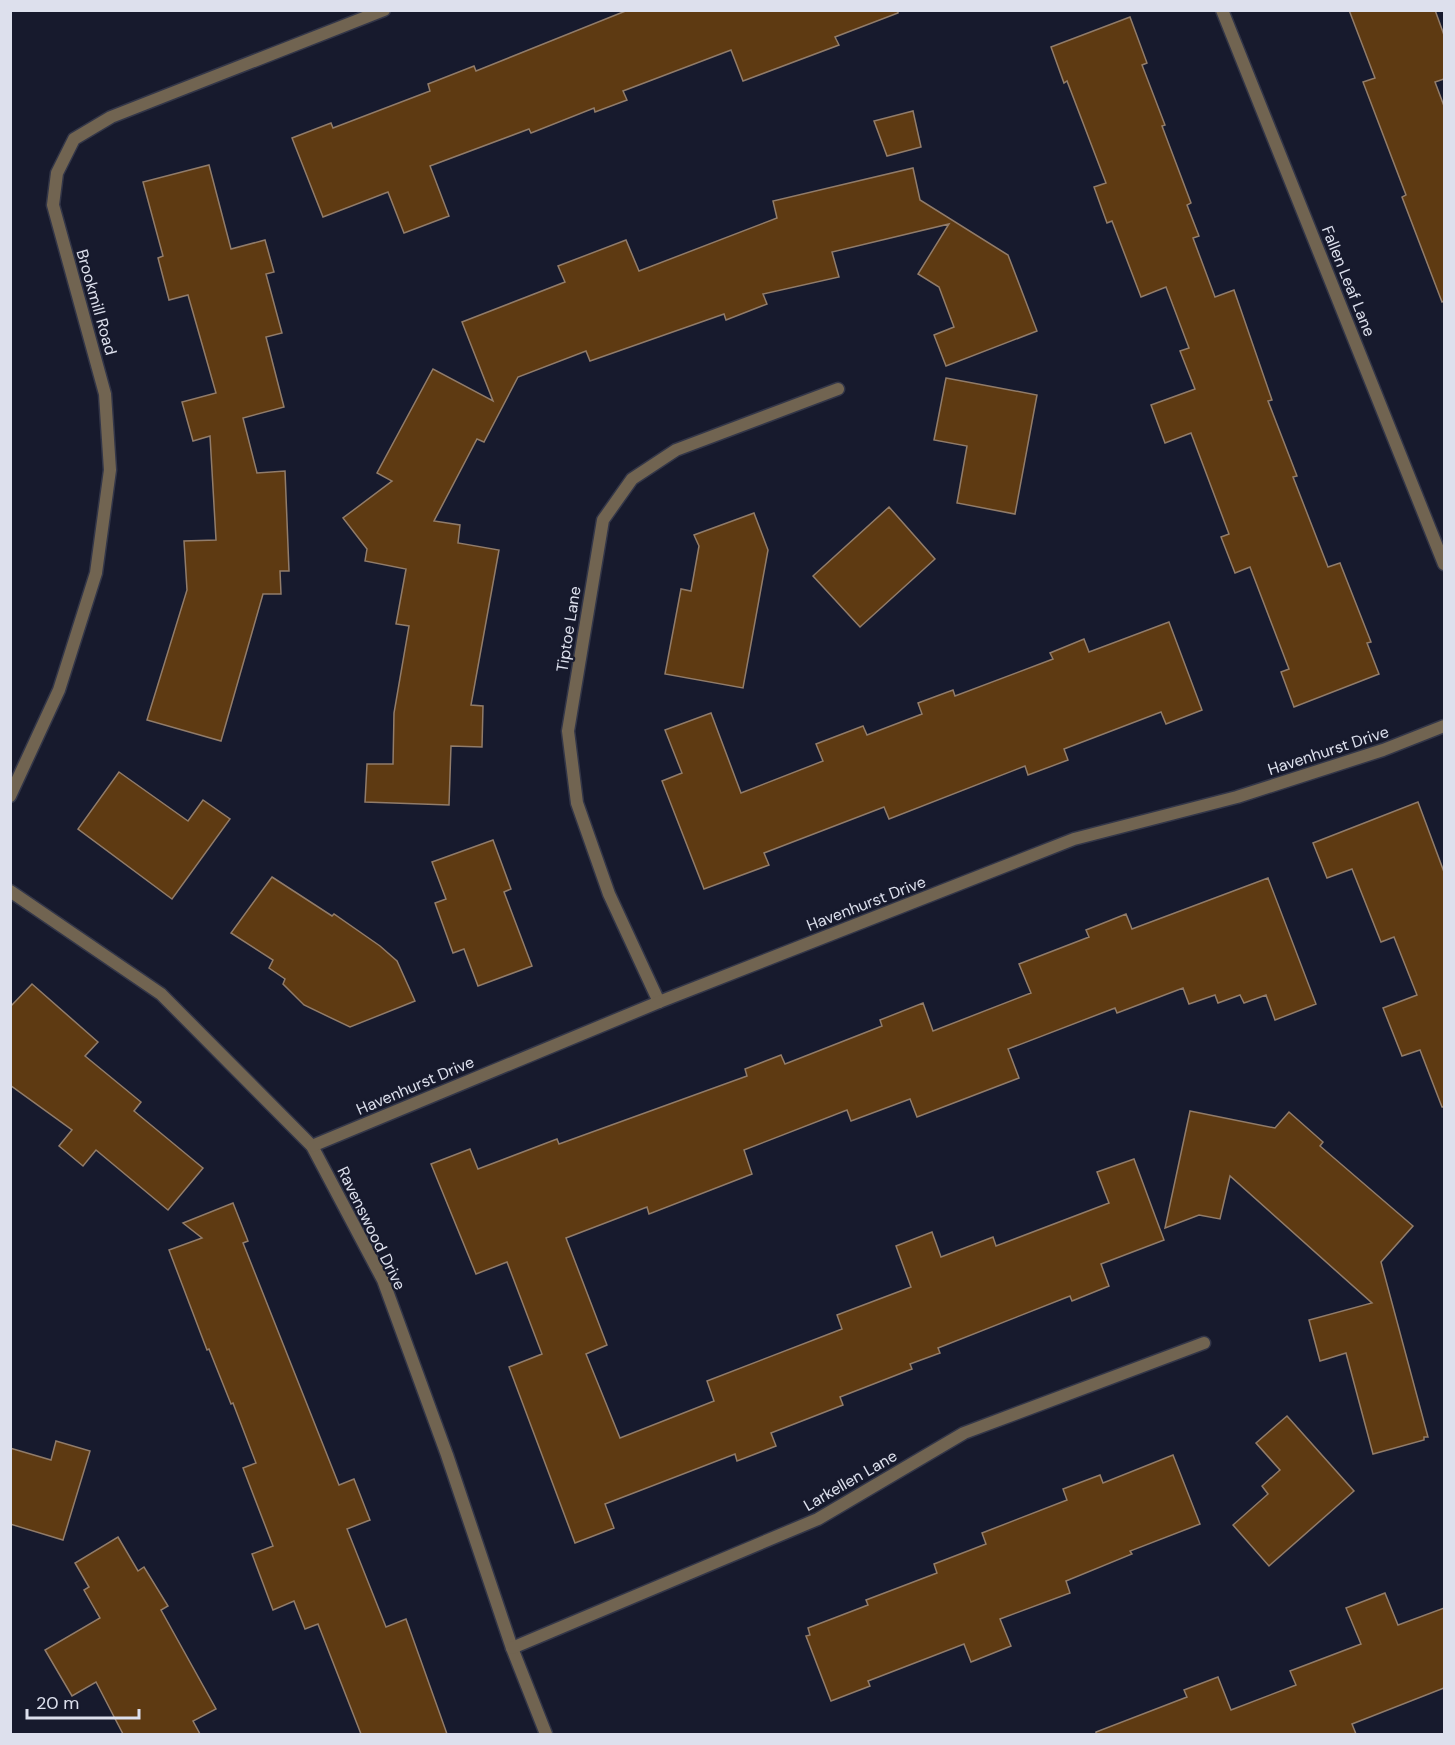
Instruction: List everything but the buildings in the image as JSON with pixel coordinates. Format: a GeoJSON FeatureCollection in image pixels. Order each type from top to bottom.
{"type":"FeatureCollection","features":[{"type":"Feature","properties":{"kind":"street","name":"Brookmill Road"},"geometry":{"type":"LineString","coordinates":[[10,796],[59,690],[96,573],[110,470],[105,394],[53,205],[57,173],[74,139],[111,117],[384,10]]}},
{"type":"Feature","properties":{"kind":"street","name":"Fallen Leaf Lane"},"geometry":{"type":"LineString","coordinates":[[1222,10],[1444,564]]}},
{"type":"Feature","properties":{"kind":"street","name":"Tiptoe Lane"},"geometry":{"type":"LineString","coordinates":[[659,1002],[609,894],[577,803],[568,731],[603,520],[632,479],[676,450],[838,388]]}},
{"type":"Feature","properties":{"kind":"street","name":"Havenhurst Drive"},"geometry":{"type":"LineString","coordinates":[[312,1146],[659,1002],[1074,839],[1237,797],[1383,750],[1444,726]]}},
{"type":"Feature","properties":{"kind":"street","name":"Ravenswood Drive"},"geometry":{"type":"LineString","coordinates":[[10,891],[161,994],[312,1146],[383,1280],[447,1455],[512,1648],[546,1734]]}},
{"type":"Feature","properties":{"kind":"street","name":"Larkellen Lane"},"geometry":{"type":"LineString","coordinates":[[512,1648],[818,1519],[964,1433],[1204,1343]]}}]}
